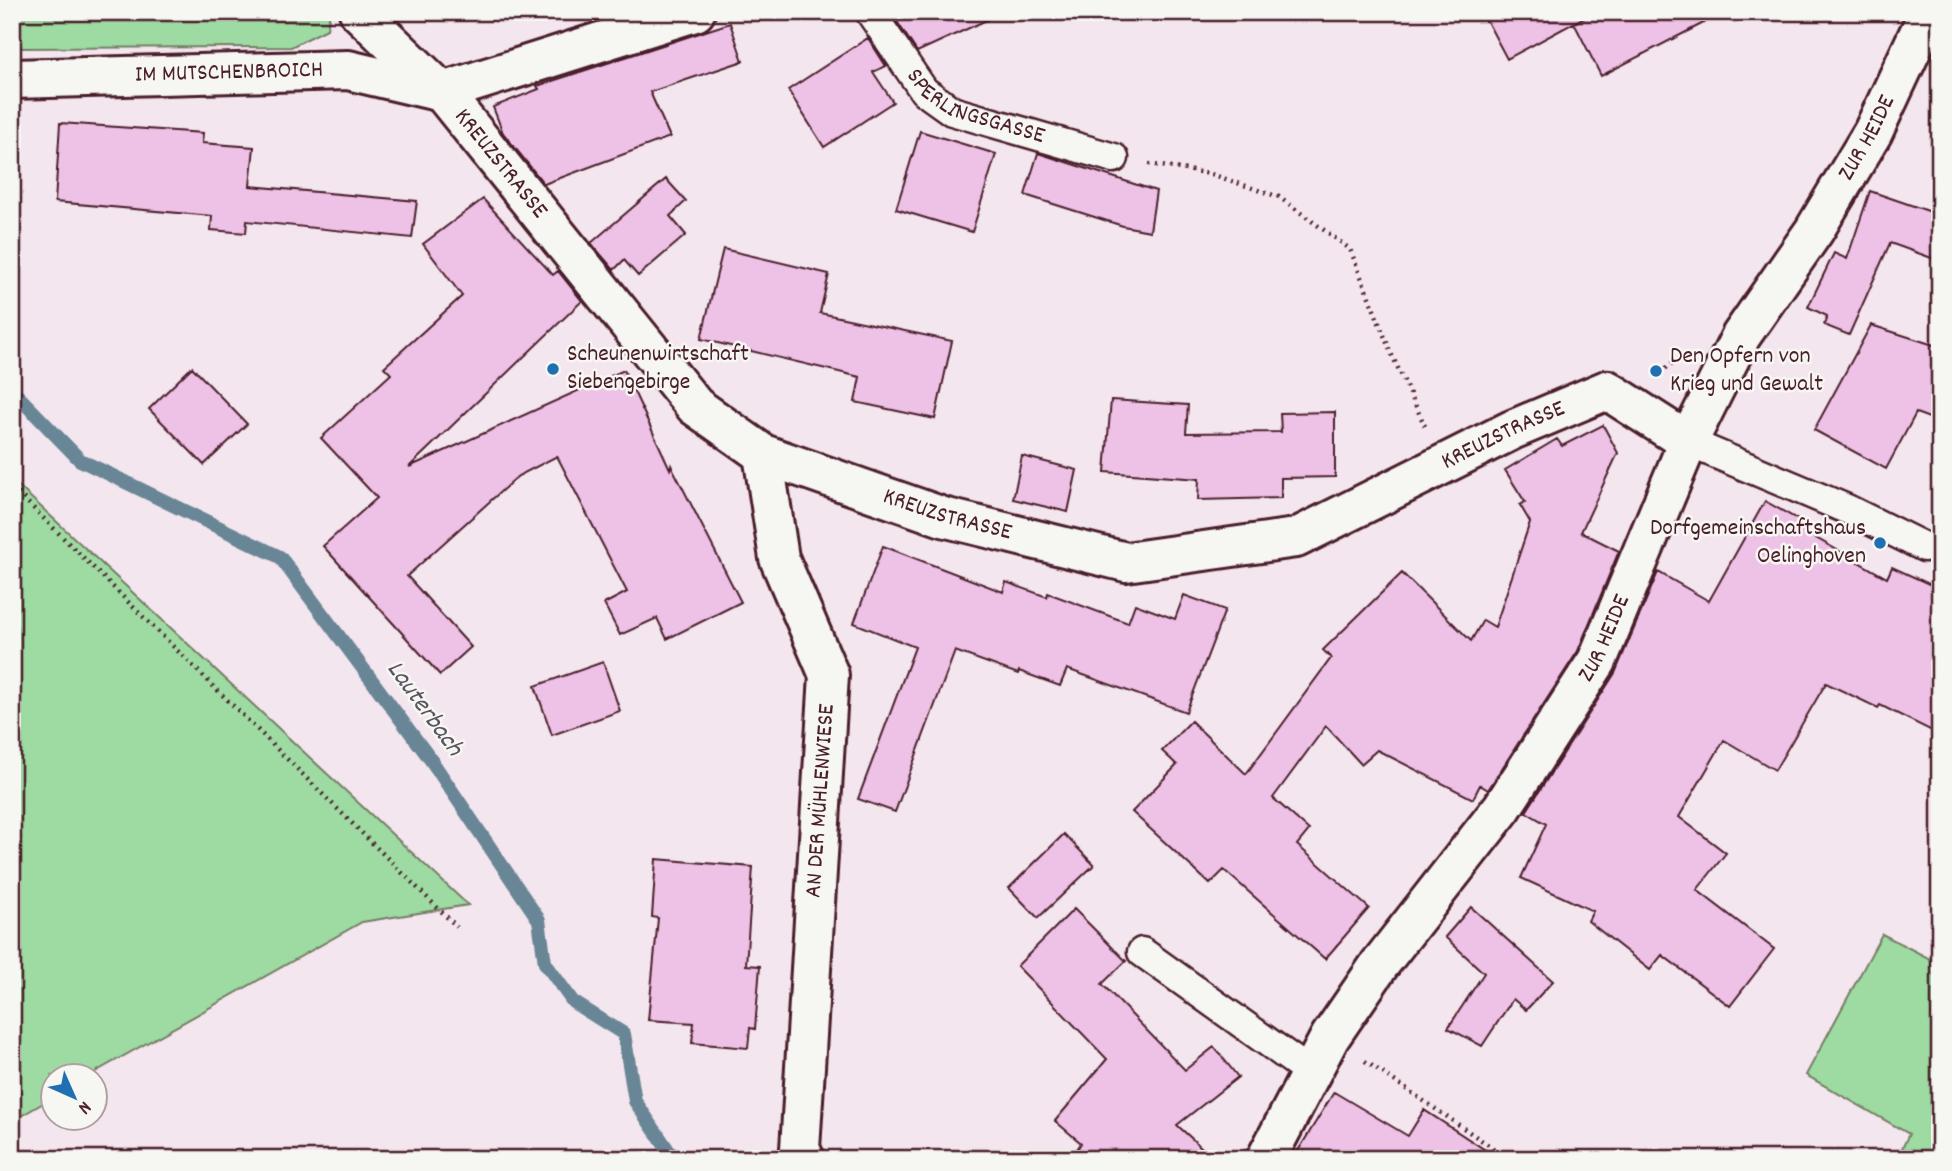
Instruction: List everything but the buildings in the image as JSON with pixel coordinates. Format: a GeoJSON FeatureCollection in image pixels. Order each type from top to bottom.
{"type":"FeatureCollection","features":[{"type":"Feature","properties":{"kind":"street","name":"KREUZSTRASSE"},"geometry":{"type":"LineString","coordinates":[[359,12],[442,92],[695,406],[763,454],[943,517],[1126,562],[1296,538],[1512,430],[1607,390]]}},
{"type":"Feature","properties":{"kind":"street"},"geometry":{"type":"LineString","coordinates":[[442,92],[695,12]]}},
{"type":"Feature","properties":{"kind":"street","name":"ZUR HEIDE"},"geometry":{"type":"LineString","coordinates":[[1266,1159],[1330,1037],[1380,964],[1502,808],[1597,661],[1688,442],[1741,336],[1814,231],[1872,132],[1929,12]]}},
{"type":"Feature","properties":{"kind":"street","name":"IM MUTSCHENBROICH"},"geometry":{"type":"LineString","coordinates":[[12,79],[348,70],[442,92]]}},
{"type":"Feature","properties":{"kind":"street"},"geometry":{"type":"LineString","coordinates":[[1607,390],[1688,442]]}},
{"type":"Feature","properties":{"kind":"street","name":"AN DER MÜHLENWIESE"},"geometry":{"type":"LineString","coordinates":[[763,454],[779,558],[829,675],[800,1149],[805,1159]]}},
{"type":"Feature","properties":{"kind":"lane","name":"SPERLINGSGASSE"},"geometry":{"type":"LineString","coordinates":[[870,12],[924,91],[952,111],[1114,158]]}},
{"type":"Feature","properties":{"kind":"lane"},"geometry":{"type":"LineString","coordinates":[[1688,442],[1838,505],[1924,547]]}},
{"type":"Feature","properties":{"kind":"lane"},"geometry":{"type":"LineString","coordinates":[[1142,952],[1311,1073]]}},
{"type":"Feature","properties":{"kind":"path"},"geometry":{"type":"LineString","coordinates":[[1114,158],[1211,174],[1279,197],[1350,249],[1391,352],[1443,465]]}},
{"type":"Feature","properties":{"kind":"path"},"geometry":{"type":"LineString","coordinates":[[1607,390],[1660,375],[1669,365],[1681,360]]}},
{"type":"Feature","properties":{"kind":"path"},"geometry":{"type":"LineString","coordinates":[[12,490],[38,512],[457,927]]}},
{"type":"Feature","properties":{"kind":"path"},"geometry":{"type":"LineString","coordinates":[[1330,1037],[1509,1159]]}},
{"type":"Feature","properties":{"kind":"green space"},"geometry":{"type":"Polygon","coordinates":[[[12,12],[330,12],[327,29],[291,47],[12,48],[12,12]]]}},
{"type":"Feature","properties":{"kind":"green space"},"geometry":{"type":"Polygon","coordinates":[[[12,480],[468,905],[362,922],[108,1065],[108,1062],[38,1062],[38,1106],[12,1121],[12,480]]]}},
{"type":"Feature","properties":{"kind":"green space"},"geometry":{"type":"Polygon","coordinates":[[[1882,934],[1940,964],[1940,1159],[1897,1159],[1909,1134],[1806,1075],[1882,934]]]}},
{"type":"Feature","properties":{"kind":"waterway","name":"Lauterbach"},"geometry":{"type":"LineString","coordinates":[[12,390],[80,460],[280,557],[431,760],[539,920],[545,963],[573,1002],[624,1034],[635,1101],[674,1159]]}},
{"type":"Feature","properties":{"kind":"place","name":"Scheunenwirtschaft Siebengebirge"},"geometry":{"type":"Point","coordinates":[553,369]}},
{"type":"Feature","properties":{"kind":"place","name":"Den Opfern von Krieg und Gewalt"},"geometry":{"type":"Point","coordinates":[1656,371]}},
{"type":"Feature","properties":{"kind":"place","name":"Dorfgemeinschaftshaus Oelinghoven"},"geometry":{"type":"Point","coordinates":[1880,543]}}]}
